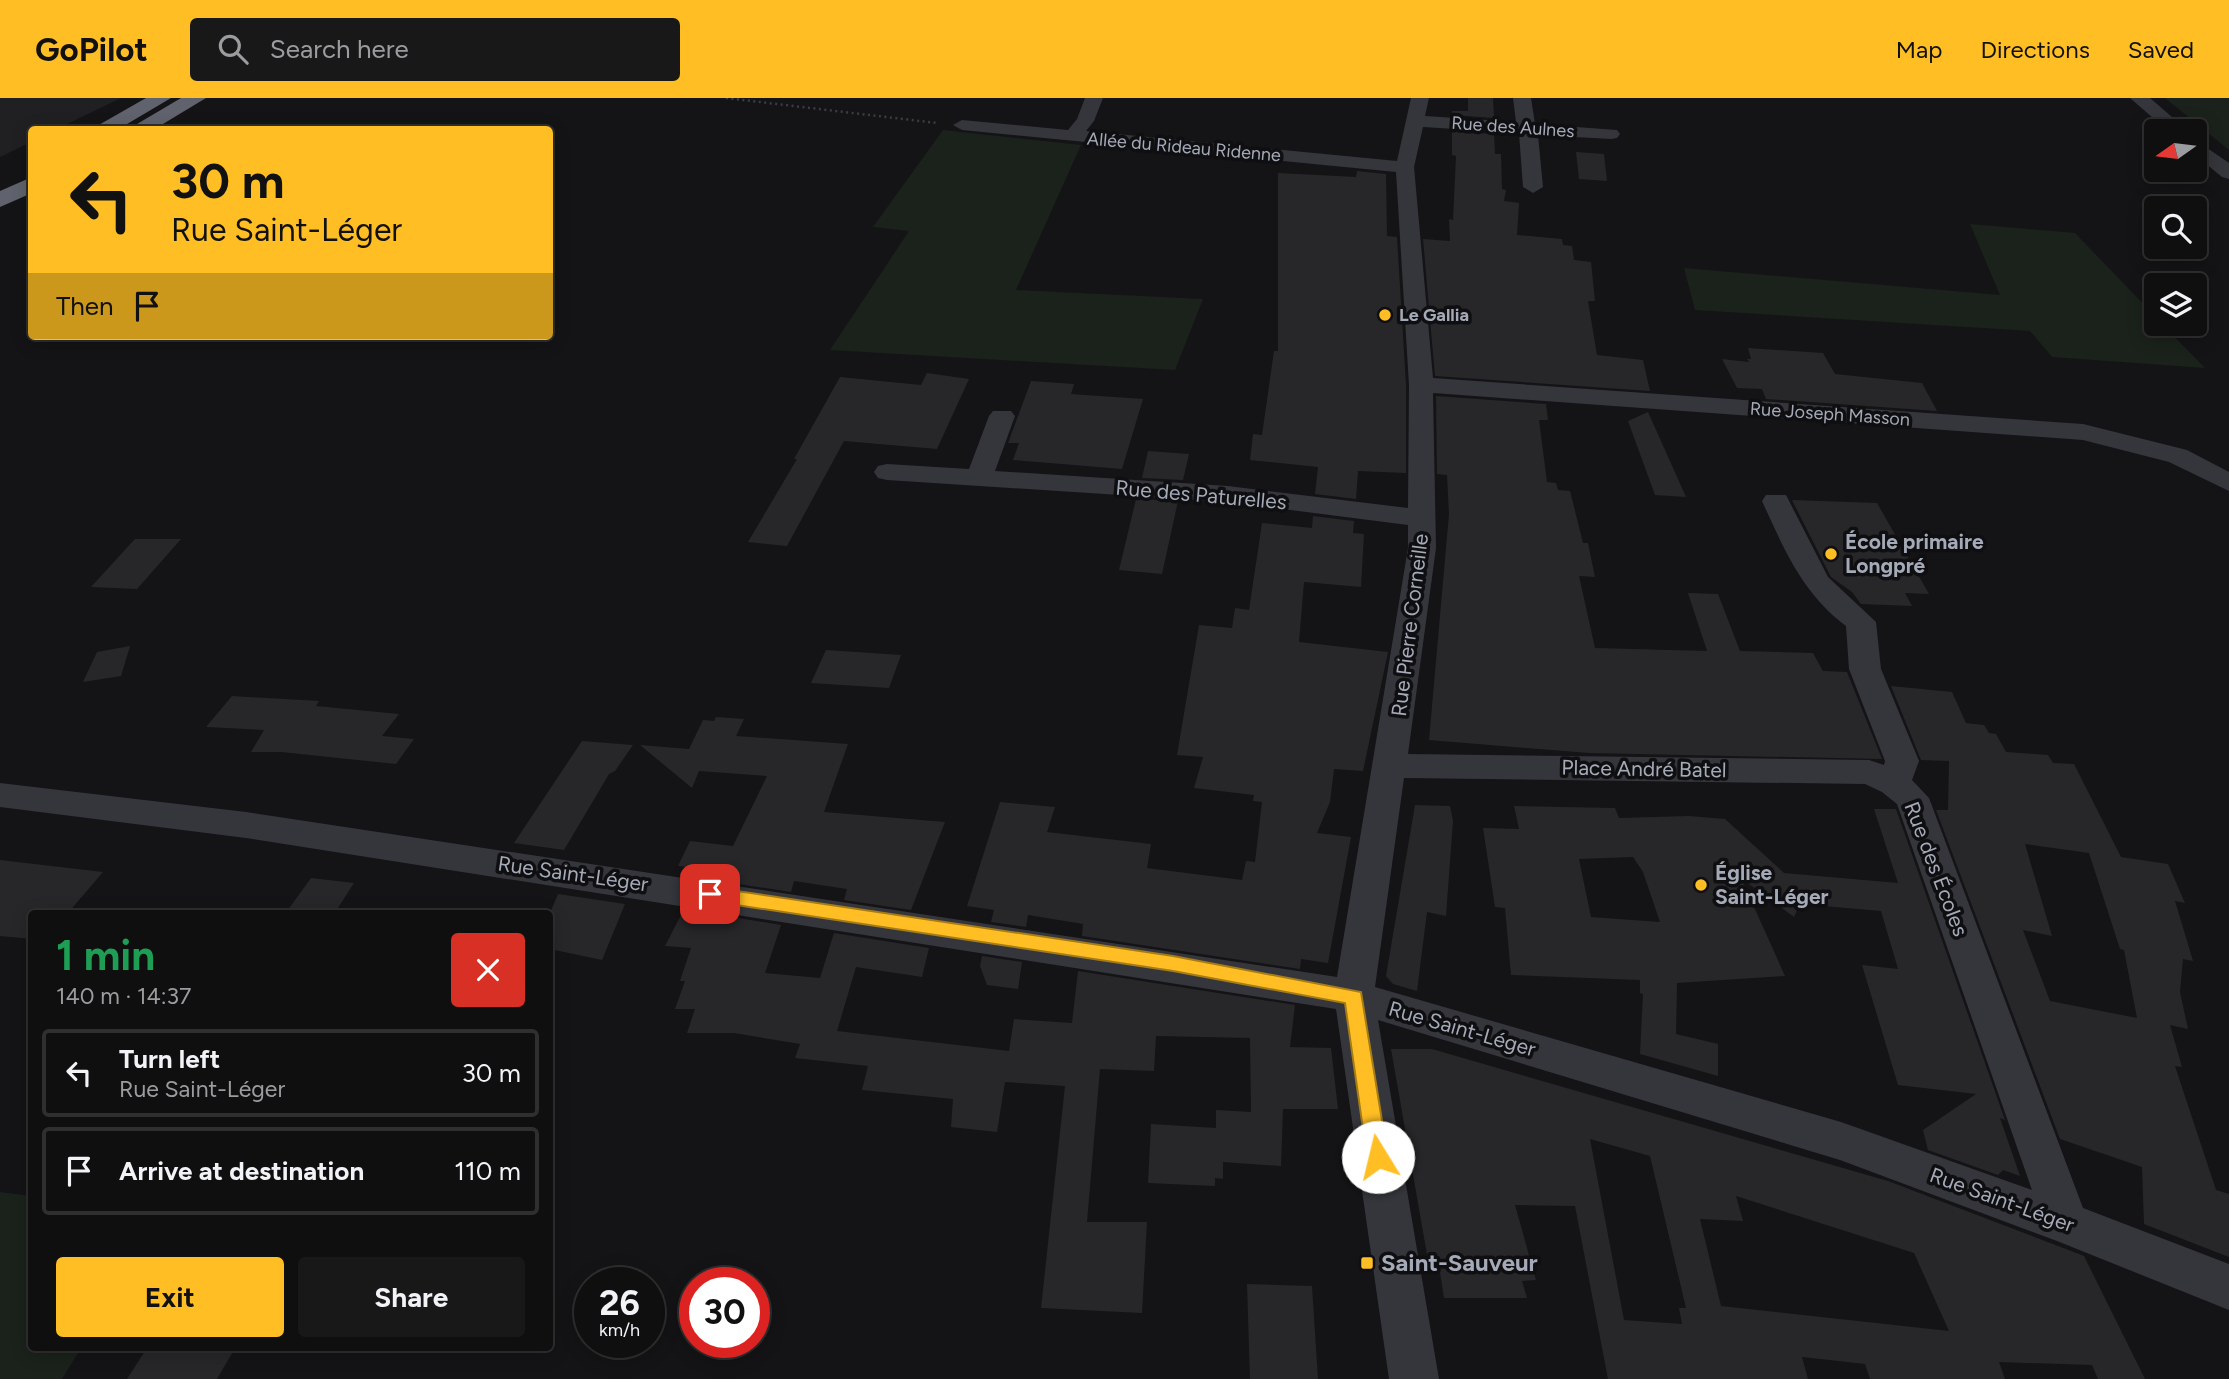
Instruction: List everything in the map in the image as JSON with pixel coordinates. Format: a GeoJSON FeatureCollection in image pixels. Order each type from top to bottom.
{"type":"FeatureCollection","features":[{"type":"Feature","properties":{"kind":"highway"},"geometry":{"type":"LineString","coordinates":[[108,126],[161,98]]}},
{"type":"Feature","properties":{"kind":"highway"},"geometry":{"type":"LineString","coordinates":[[144,126],[196,98]]}},
{"type":"Feature","properties":{"kind":"highway"},"geometry":{"type":"LineString","coordinates":[[0,179],[28,166]]}},
{"type":"Feature","properties":{"kind":"highway"},"geometry":{"type":"LineString","coordinates":[[0,200],[28,186]]}},
{"type":"Feature","properties":{"kind":"street"},"geometry":{"type":"LineString","coordinates":[[1072,136],[1085,121],[1094,98]]}},
{"type":"Feature","properties":{"kind":"street","name":"Rue Pierre Corneille"},"geometry":{"type":"LineString","coordinates":[[1414,1379],[1354,997],[1422,548],[1421,385],[1405,167],[1420,98]]}},
{"type":"Feature","properties":{"kind":"street"},"geometry":{"type":"LineString","coordinates":[[1522,98],[1528,129],[1533,187]]}},
{"type":"Feature","properties":{"kind":"street"},"geometry":{"type":"LineString","coordinates":[[2139,98],[2164,119]]}},
{"type":"Feature","properties":{"kind":"street","name":"Rue des Aulnes"},"geometry":{"type":"LineString","coordinates":[[1415,121],[1611,134]]}},
{"type":"Feature","properties":{"kind":"street","name":"Allée du Rideau Ridenne"},"geometry":{"type":"LineString","coordinates":[[962,125],[1405,167]]}},
{"type":"Feature","properties":{"kind":"street"},"geometry":{"type":"LineString","coordinates":[[2207,155],[2229,173]]}},
{"type":"Feature","properties":{"kind":"street","name":"Rue Joseph Masson"},"geometry":{"type":"LineString","coordinates":[[1421,385],[2083,432],[2178,456],[2229,483]]}},
{"type":"Feature","properties":{"kind":"street"},"geometry":{"type":"LineString","coordinates":[[979,478],[1002,416]]}},
{"type":"Feature","properties":{"kind":"street","name":"Rue des Paturelles"},"geometry":{"type":"LineString","coordinates":[[887,472],[1228,494],[1422,518]]}},
{"type":"Feature","properties":{"kind":"street","name":"Rue des Écoles"},"geometry":{"type":"LineString","coordinates":[[1776,501],[1811,577],[1823,593],[1861,622],[1865,669],[1902,761],[1894,783],[1912,798],[2066,1223]]}},
{"type":"Feature","properties":{"kind":"street","name":"Place André Batel"},"geometry":{"type":"LineString","coordinates":[[1391,766],[1869,772],[1894,783]]}},
{"type":"Feature","properties":{"kind":"street","name":"Rue Saint-Léger"},"geometry":{"type":"LineString","coordinates":[[0,795],[288,831],[1173,963],[1354,997],[1841,1141],[2066,1223],[2229,1287]]}},
{"type":"Feature","properties":{"kind":"path"},"geometry":{"type":"LineString","coordinates":[[726,98],[962,125]]}},
{"type":"Feature","properties":{"kind":"shaded area"},"geometry":{"type":"Polygon","coordinates":[[[0,98],[121,98],[63,126],[28,126],[28,143],[0,157],[0,98]]]}},
{"type":"Feature","properties":{"kind":"shaded area"},"geometry":{"type":"Polygon","coordinates":[[[2165,98],[2229,98],[2229,150],[2207,132],[2207,119],[2191,119],[2165,98]]]}},
{"type":"Feature","properties":{"kind":"shaded area"},"geometry":{"type":"Polygon","coordinates":[[[943,130],[1081,145],[1016,290],[1203,299],[1175,370],[830,350],[909,231],[873,227],[943,130]]]}},
{"type":"Feature","properties":{"kind":"shaded area"},"geometry":{"type":"Polygon","coordinates":[[[1970,224],[2075,233],[2144,305],[2144,336],[2174,336],[2205,368],[2052,357],[2030,331],[1695,310],[1684,268],[2000,295],[1970,224]]]}},
{"type":"Feature","properties":{"kind":"shaded area"},"geometry":{"type":"Polygon","coordinates":[[[0,1192],[28,1196],[28,1351],[79,1351],[62,1379],[0,1379],[0,1192]]]}},
{"type":"Feature","properties":{"kind":"building"},"geometry":{"type":"Polygon","coordinates":[[[1468,98],[1493,98],[1494,118],[1452,115],[1452,111],[1468,111],[1468,98]]]}},
{"type":"Feature","properties":{"kind":"building"},"geometry":{"type":"Polygon","coordinates":[[[1452,131],[1494,134],[1495,154],[1501,154],[1502,189],[1506,190],[1504,201],[1519,203],[1517,235],[1562,239],[1563,245],[1572,246],[1574,260],[1591,262],[1595,301],[1588,301],[1597,355],[1643,360],[1650,391],[1435,376],[1423,239],[1450,241],[1449,219],[1453,220],[1456,156],[1452,155],[1452,131]]]}},
{"type":"Feature","properties":{"kind":"building"},"geometry":{"type":"Polygon","coordinates":[[[1576,152],[1604,154],[1607,181],[1579,179],[1576,152]]]}},
{"type":"Feature","properties":{"kind":"building"},"geometry":{"type":"Polygon","coordinates":[[[1357,171],[1386,174],[1387,236],[1397,237],[1406,385],[1406,473],[1358,471],[1356,499],[1315,494],[1318,467],[1250,460],[1253,434],[1262,435],[1274,351],[1278,351],[1278,173],[1356,177],[1357,171]]]}},
{"type":"Feature","properties":{"kind":"building"},"geometry":{"type":"Polygon","coordinates":[[[1748,348],[1823,353],[1835,374],[1922,383],[1937,411],[1766,399],[1762,389],[1737,388],[1722,359],[1749,362],[1747,359],[1751,359],[1748,348]]]}},
{"type":"Feature","properties":{"kind":"building"},"geometry":{"type":"Polygon","coordinates":[[[927,373],[969,379],[937,449],[844,441],[787,546],[748,542],[797,459],[794,459],[840,377],[921,385],[927,373]]]}},
{"type":"Feature","properties":{"kind":"building"},"geometry":{"type":"Polygon","coordinates":[[[1031,381],[1074,384],[1071,394],[1143,399],[1122,469],[1013,460],[1019,443],[1008,443],[1031,381]]]}},
{"type":"Feature","properties":{"kind":"building"},"geometry":{"type":"Polygon","coordinates":[[[1436,396],[1546,404],[1548,420],[1539,420],[1547,482],[1556,483],[1558,490],[1570,491],[1583,543],[1588,543],[1595,577],[1579,576],[1595,648],[1707,651],[1688,593],[1718,594],[1740,651],[1813,653],[1823,671],[1847,672],[1882,759],[1589,753],[1429,740],[1449,514],[1447,475],[1437,474],[1436,396]]]}},
{"type":"Feature","properties":{"kind":"building"},"geometry":{"type":"Polygon","coordinates":[[[1648,412],[1686,497],[1655,495],[1628,421],[1648,412]]]}},
{"type":"Feature","properties":{"kind":"building"},"geometry":{"type":"Polygon","coordinates":[[[1148,451],[1189,454],[1183,480],[1142,478],[1148,451]]]}},
{"type":"Feature","properties":{"kind":"building"},"geometry":{"type":"Polygon","coordinates":[[[1136,499],[1178,501],[1162,574],[1119,570],[1136,499]]]}},
{"type":"Feature","properties":{"kind":"building"},"geometry":{"type":"Polygon","coordinates":[[[1792,500],[1877,503],[1929,594],[1905,593],[1912,606],[1861,604],[1852,592],[1831,577],[1792,500]]]}},
{"type":"Feature","properties":{"kind":"building"},"geometry":{"type":"Polygon","coordinates":[[[1313,516],[1354,521],[1353,533],[1364,534],[1361,587],[1304,582],[1299,642],[1388,652],[1363,771],[1334,769],[1330,802],[1317,833],[1351,837],[1328,963],[1301,959],[1300,969],[1082,936],[1083,924],[1028,915],[1026,927],[991,922],[994,910],[967,906],[1000,802],[1055,807],[1047,832],[1151,844],[1147,868],[1242,880],[1246,861],[1255,862],[1262,802],[1253,801],[1254,795],[1194,788],[1203,757],[1177,755],[1199,625],[1232,628],[1235,608],[1249,610],[1262,523],[1312,528],[1313,516]]]}},
{"type":"Feature","properties":{"kind":"building"},"geometry":{"type":"Polygon","coordinates":[[[135,539],[181,539],[137,589],[91,587],[135,539]]]}},
{"type":"Feature","properties":{"kind":"building"},"geometry":{"type":"Polygon","coordinates":[[[130,646],[121,676],[83,682],[97,652],[130,646]]]}},
{"type":"Feature","properties":{"kind":"building"},"geometry":{"type":"Polygon","coordinates":[[[826,650],[901,655],[889,688],[811,683],[826,650]]]}},
{"type":"Feature","properties":{"kind":"building"},"geometry":{"type":"Polygon","coordinates":[[[1891,686],[1952,692],[1966,723],[1984,725],[1989,733],[1996,734],[2006,752],[2048,755],[2053,763],[2074,764],[2121,857],[2168,864],[2185,903],[2175,901],[2193,961],[2183,959],[2180,992],[2188,1029],[2170,1025],[2182,1067],[2175,1066],[2216,1190],[2229,1194],[2229,1257],[2144,1224],[2142,1167],[2060,1139],[1936,810],[1948,810],[1949,761],[1921,760],[1891,686]],[[2025,844],[2052,936],[2023,930],[2050,1001],[2137,1018],[2124,950],[2120,949],[2089,853],[2025,844]]]}},
{"type":"Feature","properties":{"kind":"building"},"geometry":{"type":"Polygon","coordinates":[[[232,696],[319,701],[316,706],[399,714],[382,736],[414,739],[396,764],[281,752],[251,752],[264,730],[206,727],[232,696]]]}},
{"type":"Feature","properties":{"kind":"building"},"geometry":{"type":"Polygon","coordinates":[[[716,717],[744,719],[736,736],[848,744],[824,812],[945,822],[911,910],[844,900],[847,889],[794,881],[791,892],[699,878],[704,869],[678,866],[690,841],[733,846],[767,776],[699,771],[692,788],[640,745],[689,749],[703,720],[714,721],[716,717]]]}},
{"type":"Feature","properties":{"kind":"building"},"geometry":{"type":"Polygon","coordinates":[[[582,741],[633,745],[615,771],[609,774],[564,850],[514,843],[582,741]]]}},
{"type":"Feature","properties":{"kind":"building"},"geometry":{"type":"Polygon","coordinates":[[[1415,805],[1450,806],[1453,821],[1446,916],[1427,912],[1417,991],[1393,984],[1386,976],[1415,805]]]}},
{"type":"Feature","properties":{"kind":"building"},"geometry":{"type":"Polygon","coordinates":[[[1514,806],[1615,808],[1619,818],[1689,816],[1725,819],[1784,873],[1898,883],[1874,809],[1896,809],[2005,1120],[2000,1118],[2020,1176],[2003,1170],[1998,1175],[1928,1150],[1923,1130],[1976,1094],[1898,1085],[1862,965],[1898,969],[1881,911],[1800,904],[1794,917],[1741,878],[1785,976],[1677,983],[1676,1034],[1718,1044],[1718,1076],[1640,1054],[1643,994],[1640,993],[1640,980],[1511,975],[1505,908],[1495,907],[1483,828],[1519,829],[1514,806]],[[1633,857],[1579,859],[1591,917],[1660,922],[1643,872],[1633,857]]]}},
{"type":"Feature","properties":{"kind":"building"},"geometry":{"type":"Polygon","coordinates":[[[0,860],[103,872],[70,910],[28,910],[28,939],[0,936],[0,860]]]}},
{"type":"Feature","properties":{"kind":"building"},"geometry":{"type":"Polygon","coordinates":[[[311,878],[354,883],[337,910],[288,910],[311,878]]]}},
{"type":"Feature","properties":{"kind":"building"},"geometry":{"type":"Polygon","coordinates":[[[558,894],[625,904],[602,960],[553,950],[551,910],[558,894]]]}},
{"type":"Feature","properties":{"kind":"building"},"geometry":{"type":"Polygon","coordinates":[[[684,909],[781,925],[765,973],[820,978],[834,933],[929,948],[922,977],[856,967],[837,1031],[1009,1051],[1014,1019],[1072,1023],[1078,971],[1295,1005],[1290,1047],[1331,1048],[1338,1109],[1283,1109],[1281,1166],[1223,1162],[1223,1179],[1215,1178],[1215,1186],[1148,1183],[1151,1124],[1216,1128],[1216,1110],[1251,1112],[1250,1038],[1156,1036],[1154,1071],[1100,1069],[1087,1222],[1147,1222],[1142,1313],[1041,1308],[1065,1086],[1005,1082],[997,1132],[951,1127],[953,1099],[862,1090],[868,1066],[795,1058],[800,1044],[734,1033],[687,1033],[695,1009],[675,1009],[685,981],[680,981],[691,948],[665,946],[684,909]]]}},
{"type":"Feature","properties":{"kind":"building"},"geometry":{"type":"Polygon","coordinates":[[[982,956],[1022,962],[1018,989],[987,985],[980,966],[982,956]]]}},
{"type":"Feature","properties":{"kind":"building"},"geometry":{"type":"Polygon","coordinates":[[[1391,1049],[1432,1049],[1888,1181],[2084,1256],[2145,1379],[2098,1379],[2092,1365],[1999,1362],[2005,1379],[1870,1379],[1865,1364],[1802,1357],[1808,1379],[1608,1379],[1575,1206],[1515,1205],[1536,1280],[1522,1281],[1527,1298],[1444,1298],[1439,1266],[1429,1266],[1391,1049]],[[1590,1139],[1624,1320],[1682,1324],[1679,1308],[1686,1308],[1650,1156],[1590,1139]],[[1736,1196],[1743,1221],[1700,1219],[1721,1306],[1949,1331],[1914,1253],[1736,1196]]]}},
{"type":"Feature","properties":{"kind":"building"},"geometry":{"type":"Polygon","coordinates":[[[1247,1284],[1312,1286],[1318,1379],[1250,1379],[1247,1284]]]}},
{"type":"Feature","properties":{"kind":"building"},"geometry":{"type":"Polygon","coordinates":[[[145,1351],[233,1351],[217,1379],[127,1379],[145,1351]]]}},
{"type":"Feature","properties":{"kind":"place","name":"Le Gallia"},"geometry":{"type":"Point","coordinates":[1385,315]}},
{"type":"Feature","properties":{"kind":"place","name":"École primaire Longpré"},"geometry":{"type":"Point","coordinates":[1831,554]}},
{"type":"Feature","properties":{"kind":"place","name":"Église Saint-Léger"},"geometry":{"type":"Point","coordinates":[1701,885]}},
{"type":"Feature","properties":{"kind":"place","name":"Saint-Sauveur"},"geometry":{"type":"Point","coordinates":[1367,1263]}},
{"type":"Feature","properties":{"kind":"route"},"geometry":{"type":"LineString","coordinates":[[710,894],[1173,963],[1354,997],[1378,1157]]}}]}
